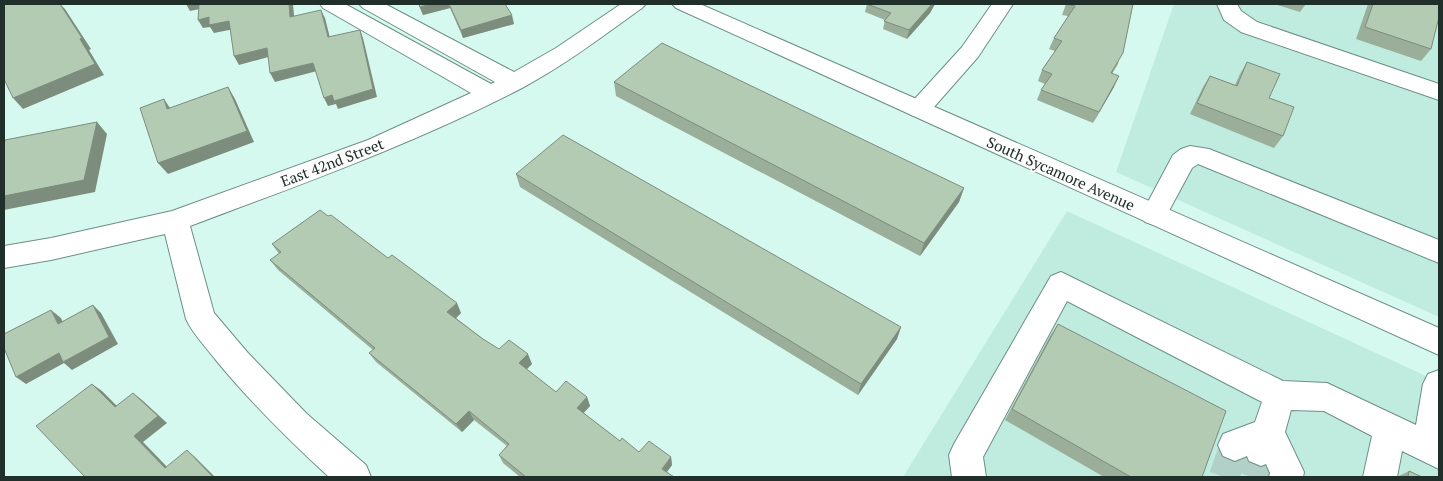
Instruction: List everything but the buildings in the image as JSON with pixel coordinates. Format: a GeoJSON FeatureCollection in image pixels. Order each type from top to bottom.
{"type":"FeatureCollection","features":[{"type":"Feature","properties":{"kind":"street"},"geometry":{"type":"LineString","coordinates":[[330,4],[491,94]]}},
{"type":"Feature","properties":{"kind":"street"},"geometry":{"type":"LineString","coordinates":[[370,4],[514,82]]}},
{"type":"Feature","properties":{"kind":"street","name":"East 42nd Street"},"geometry":{"type":"LineString","coordinates":[[4,257],[51,249],[175,221],[377,146],[514,82],[564,53],[635,4]]}},
{"type":"Feature","properties":{"kind":"street","name":"South Sycamore Avenue"},"geometry":{"type":"LineString","coordinates":[[683,4],[1439,342]]}},
{"type":"Feature","properties":{"kind":"street"},"geometry":{"type":"LineString","coordinates":[[919,109],[970,52],[1002,4]]}},
{"type":"Feature","properties":{"kind":"street"},"geometry":{"type":"LineString","coordinates":[[1227,4],[1232,15],[1249,27],[1439,92]]}},
{"type":"Feature","properties":{"kind":"street"},"geometry":{"type":"LineString","coordinates":[[1154,215],[1182,162],[1190,155],[1200,155],[1439,252]]}},
{"type":"Feature","properties":{"kind":"street"},"geometry":{"type":"LineString","coordinates":[[175,221],[201,320],[237,363],[296,425],[354,477]]}},
{"type":"Feature","properties":{"kind":"street"},"geometry":{"type":"LineString","coordinates":[[968,477],[966,455],[1061,284],[1280,395],[1327,397],[1434,450],[1439,384]]}},
{"type":"Feature","properties":{"kind":"street"},"geometry":{"type":"LineString","coordinates":[[1280,395],[1254,445],[1287,472],[1286,477]]}},
{"type":"Feature","properties":{"kind":"street"},"geometry":{"type":"LineString","coordinates":[[1380,477],[1390,429]]}},
{"type":"Feature","properties":{"kind":"shaded area"},"geometry":{"type":"Polygon","coordinates":[[[1174,4],[1439,4],[1439,317],[1116,172],[1174,4]]]}},
{"type":"Feature","properties":{"kind":"shaded area"},"geometry":{"type":"Polygon","coordinates":[[[1067,211],[1439,382],[1439,477],[903,477],[1067,211]]]}},
{"type":"Feature","properties":{"kind":"tunnel"},"geometry":{"type":"LineString","coordinates":[[1224,477],[1235,445]]}},
{"type":"Feature","properties":{"kind":"tunnel"},"geometry":{"type":"LineString","coordinates":[[1253,477],[1259,457]]}}]}
